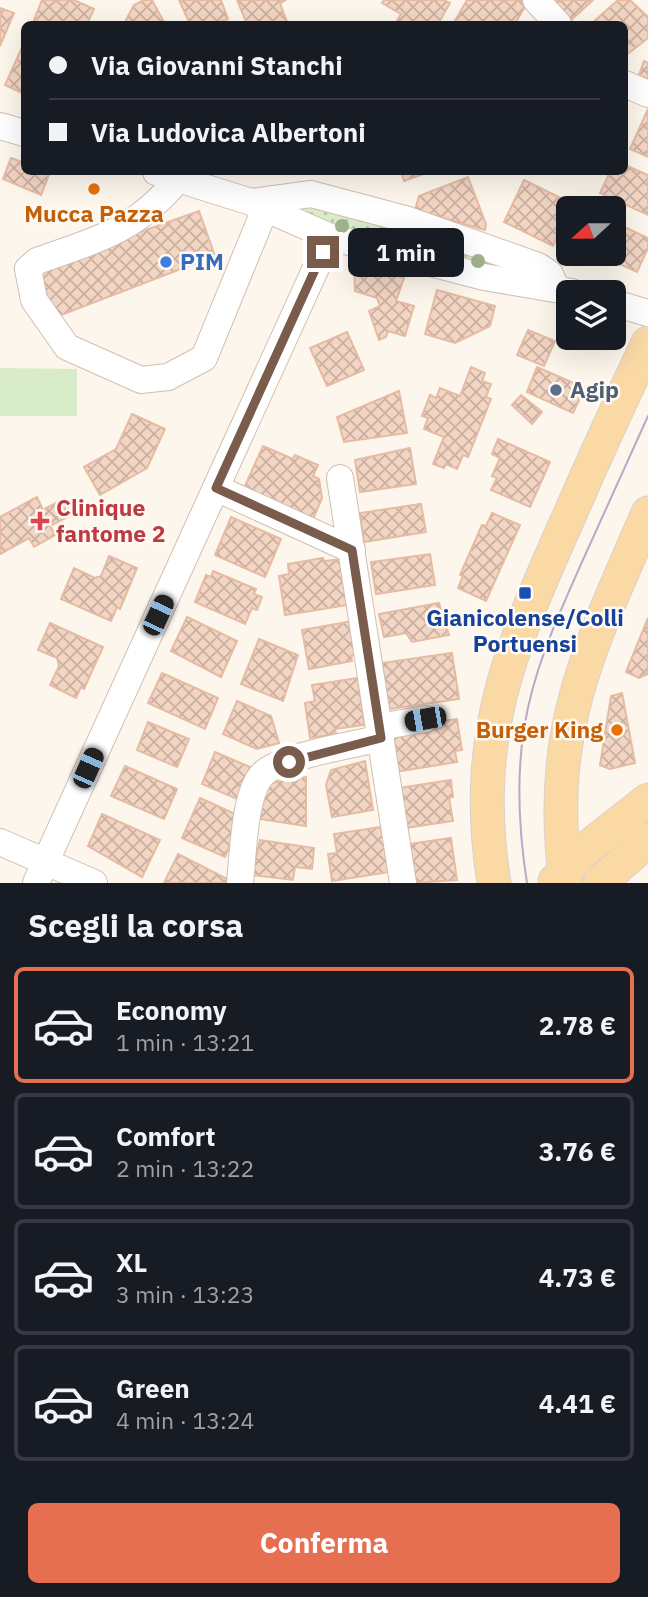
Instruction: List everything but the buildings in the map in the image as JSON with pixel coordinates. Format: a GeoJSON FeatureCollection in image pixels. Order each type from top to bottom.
{"type":"FeatureCollection","features":[{"type":"Feature","properties":{"kind":"main road"},"geometry":{"type":"LineString","coordinates":[[494,883],[487,824],[487,771],[491,732],[504,673],[543,575],[648,343]]}},
{"type":"Feature","properties":{"kind":"main road"},"geometry":{"type":"LineString","coordinates":[[562,879],[560,792],[566,730],[590,649],[648,513]]}},
{"type":"Feature","properties":{"kind":"main road"},"geometry":{"type":"LineString","coordinates":[[562,879],[587,848],[648,800]]}},
{"type":"Feature","properties":{"kind":"main road"},"geometry":{"type":"LineString","coordinates":[[600,883],[648,840]]}},
{"type":"Feature","properties":{"kind":"street"},"geometry":{"type":"LineString","coordinates":[[536,0],[555,21]]}},
{"type":"Feature","properties":{"kind":"street"},"geometry":{"type":"LineString","coordinates":[[628,85],[648,94]]}},
{"type":"Feature","properties":{"kind":"street"},"geometry":{"type":"LineString","coordinates":[[0,126],[21,133]]}},
{"type":"Feature","properties":{"kind":"street"},"geometry":{"type":"LineString","coordinates":[[556,281],[538,266],[356,204],[303,194],[264,208],[204,358],[190,368],[168,377],[141,380],[67,347],[34,300],[28,269],[37,261],[124,228],[157,205],[168,175],[264,208],[330,237],[484,277],[556,289]]}},
{"type":"Feature","properties":{"kind":"street"},"geometry":{"type":"LineString","coordinates":[[41,873],[330,237]]}},
{"type":"Feature","properties":{"kind":"street"},"geometry":{"type":"LineString","coordinates":[[626,307],[648,313]]}},
{"type":"Feature","properties":{"kind":"street"},"geometry":{"type":"LineString","coordinates":[[340,478],[403,883]]}},
{"type":"Feature","properties":{"kind":"street"},"geometry":{"type":"LineString","coordinates":[[216,488],[352,550]]}},
{"type":"Feature","properties":{"kind":"street"},"geometry":{"type":"LineString","coordinates":[[240,883],[250,806],[261,776],[289,762],[425,719]]}},
{"type":"Feature","properties":{"kind":"street"},"geometry":{"type":"LineString","coordinates":[[0,842],[41,873],[94,883]]}},
{"type":"Feature","properties":{"kind":"green space"},"geometry":{"type":"Polygon","coordinates":[[[308,199],[492,262],[491,268],[387,245],[299,212],[298,204],[308,199]]]}},
{"type":"Feature","properties":{"kind":"green space"},"geometry":{"type":"Polygon","coordinates":[[[0,368],[77,369],[77,416],[0,416],[0,368]]]}},
{"type":"Feature","properties":{"kind":"tram line"},"geometry":{"type":"LineString","coordinates":[[527,883],[520,825],[519,787],[524,729],[533,686],[564,603],[648,416]]}},
{"type":"Feature","properties":{"kind":"place","name":"Mucca Pazza"},"geometry":{"type":"Point","coordinates":[94,189]}},
{"type":"Feature","properties":{"kind":"place","name":"PIM"},"geometry":{"type":"Point","coordinates":[166,262]}},
{"type":"Feature","properties":{"kind":"place","name":"Agip"},"geometry":{"type":"Point","coordinates":[556,390]}},
{"type":"Feature","properties":{"kind":"place","name":"Clinique fantome 2"},"geometry":{"type":"Point","coordinates":[40,521]}},
{"type":"Feature","properties":{"kind":"place","name":"Gianicolense/Colli Portuensi"},"geometry":{"type":"Point","coordinates":[525,593]}},
{"type":"Feature","properties":{"kind":"place","name":"Burger King"},"geometry":{"type":"Point","coordinates":[617,730]}},
{"type":"Feature","properties":{"kind":"route"},"geometry":{"type":"LineString","coordinates":[[289,762],[381,738],[352,550],[216,488],[323,252]]}}]}
